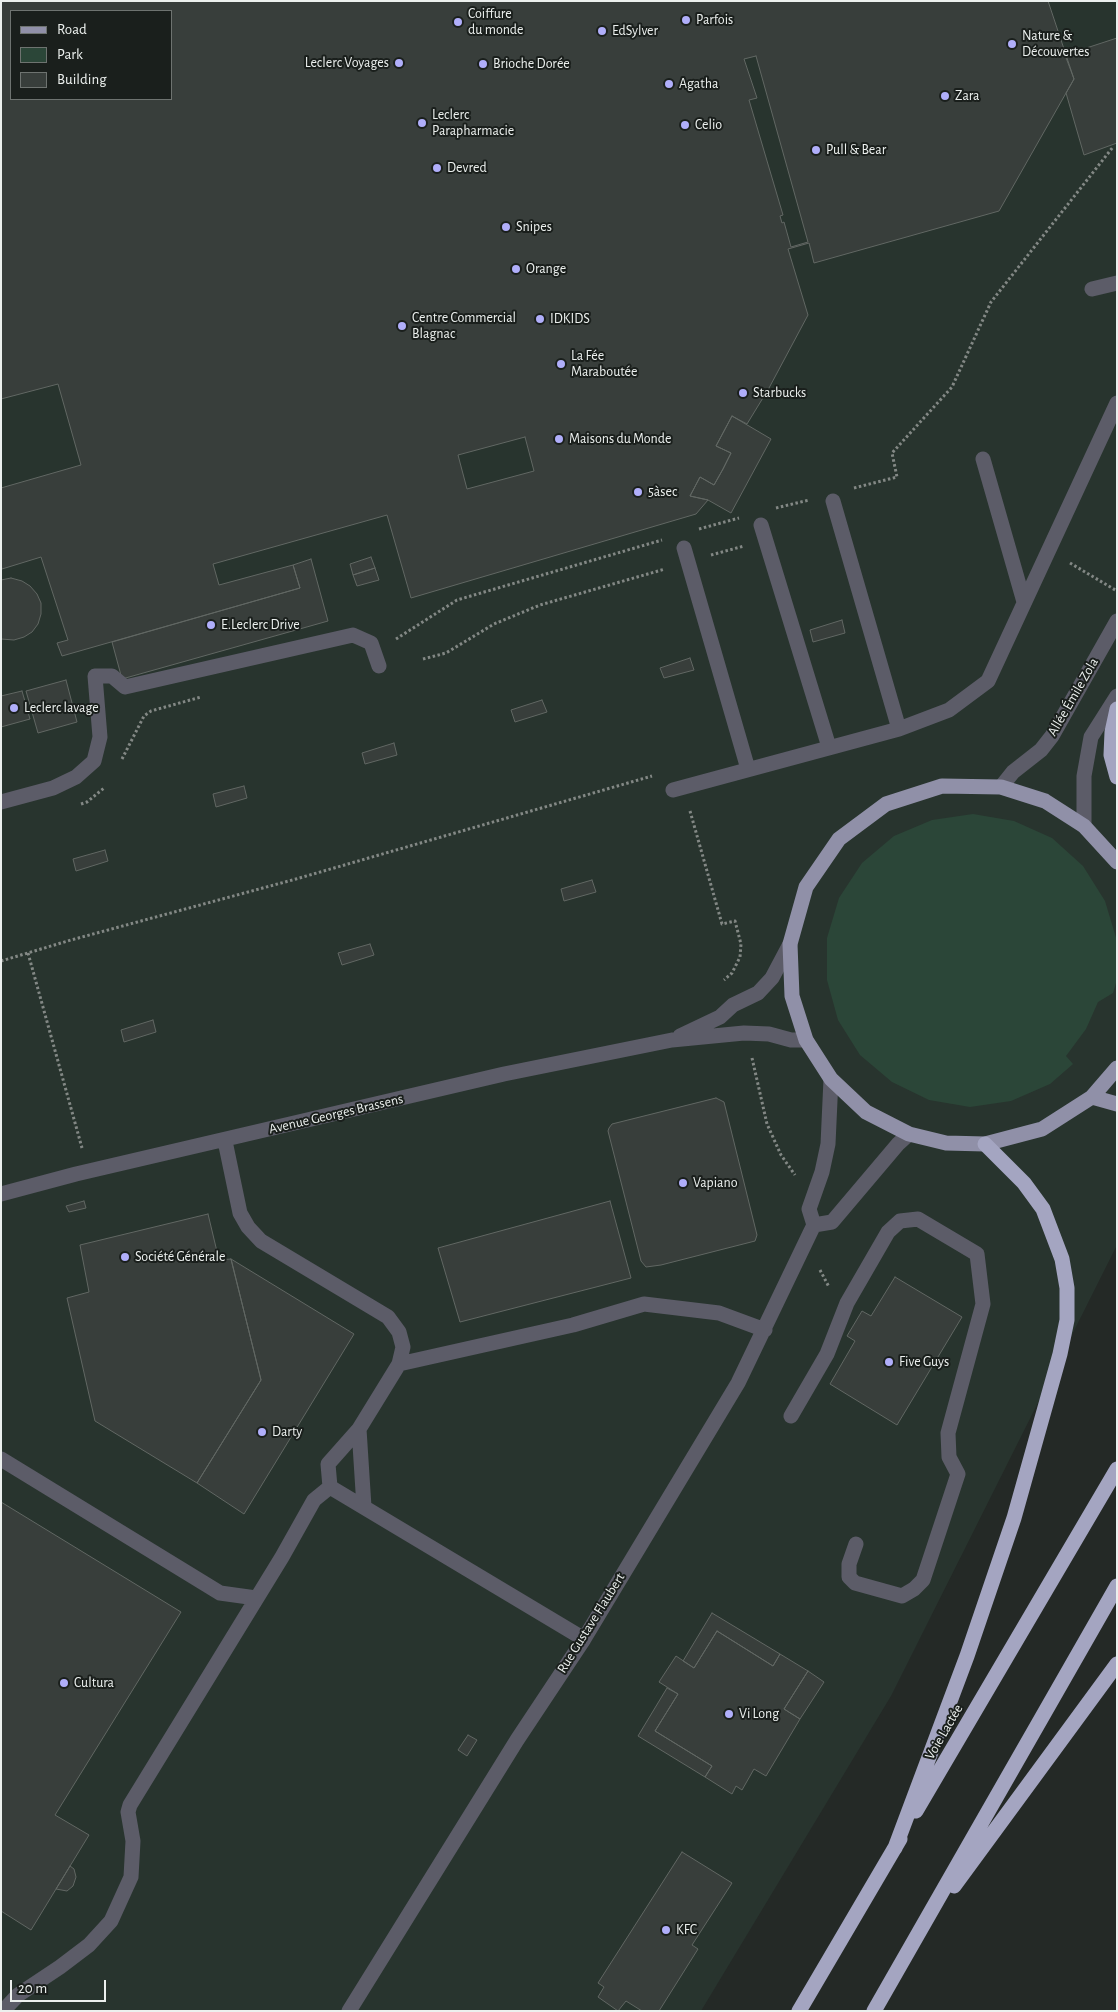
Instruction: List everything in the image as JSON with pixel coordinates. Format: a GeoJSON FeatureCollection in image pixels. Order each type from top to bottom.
{"type":"FeatureCollection","features":[{"type":"Feature","properties":{"kind":"highway"},"geometry":{"type":"LineString","coordinates":[[1117,709],[1112,732],[1111,755],[1117,777]]}},
{"type":"Feature","properties":{"kind":"highway"},"geometry":{"type":"LineString","coordinates":[[895,1848],[967,1656],[1014,1518],[1060,1354],[1067,1320],[1067,1288],[1062,1259],[1043,1209],[1024,1183],[985,1144]]}},
{"type":"Feature","properties":{"kind":"highway","name":"Voie Lactée"},"geometry":{"type":"LineString","coordinates":[[799,2011],[1117,1469]]}},
{"type":"Feature","properties":{"kind":"highway"},"geometry":{"type":"LineString","coordinates":[[874,2011],[1117,1586]]}},
{"type":"Feature","properties":{"kind":"highway"},"geometry":{"type":"LineString","coordinates":[[911,1946],[1117,1664]]}},
{"type":"Feature","properties":{"kind":"main road"},"geometry":{"type":"LineString","coordinates":[[1117,862],[1084,826],[1045,802],[1001,788],[942,786],[886,804],[839,839],[806,887],[790,944],[792,996],[806,1040],[831,1079],[866,1112],[909,1134],[946,1143],[985,1144],[1042,1130],[1092,1097],[1117,1068]]}},
{"type":"Feature","properties":{"kind":"main road"},"geometry":{"type":"LineString","coordinates":[[1092,1097],[1117,1104]]}},
{"type":"Feature","properties":{"kind":"street"},"geometry":{"type":"LineString","coordinates":[[1092,289],[1117,283]]}},
{"type":"Feature","properties":{"kind":"street"},"geometry":{"type":"LineString","coordinates":[[679,789],[899,729],[948,710],[988,681],[1117,403]]}},
{"type":"Feature","properties":{"kind":"street"},"geometry":{"type":"LineString","coordinates":[[983,459],[1024,602]]}},
{"type":"Feature","properties":{"kind":"street"},"geometry":{"type":"LineString","coordinates":[[833,500],[899,729]]}},
{"type":"Feature","properties":{"kind":"street"},"geometry":{"type":"LineString","coordinates":[[761,525],[829,747]]}},
{"type":"Feature","properties":{"kind":"street"},"geometry":{"type":"LineString","coordinates":[[686,555],[748,769]]}},
{"type":"Feature","properties":{"kind":"street","name":"Allée Émile Zola"},"geometry":{"type":"LineString","coordinates":[[1001,788],[1013,772],[1041,750],[1052,736],[1117,621]]}},
{"type":"Feature","properties":{"kind":"street"},"geometry":{"type":"LineString","coordinates":[[1,802],[53,788],[76,777],[94,761],[100,737],[95,676],[112,676],[125,687],[354,635],[371,643],[378,666]]}},
{"type":"Feature","properties":{"kind":"street"},"geometry":{"type":"LineString","coordinates":[[1084,826],[1084,776],[1091,737],[1117,696]]}},
{"type":"Feature","properties":{"kind":"street","name":"Avenue Georges Brassens"},"geometry":{"type":"LineString","coordinates":[[672,1040],[720,1016],[733,1006],[758,993],[772,978],[790,944]]}},
{"type":"Feature","properties":{"kind":"street","name":"Avenue Georges Brassens"},"geometry":{"type":"LineString","coordinates":[[1,1194],[76,1174],[225,1141],[504,1074],[672,1040],[744,1033],[769,1034],[791,1040],[806,1040]]}},
{"type":"Feature","properties":{"kind":"street"},"geometry":{"type":"LineString","coordinates":[[831,1079],[828,1144],[822,1172],[809,1209],[814,1225],[832,1222],[898,1144],[909,1134]]}},
{"type":"Feature","properties":{"kind":"street"},"geometry":{"type":"LineString","coordinates":[[225,1141],[240,1213],[248,1227],[261,1241],[388,1317],[399,1332],[403,1347],[400,1364],[359,1428],[328,1464],[330,1487]]}},
{"type":"Feature","properties":{"kind":"street"},"geometry":{"type":"LineString","coordinates":[[792,1416],[827,1354],[847,1303],[888,1232],[900,1222],[918,1219],[977,1254],[983,1304],[948,1433],[949,1456],[958,1474],[924,1580],[914,1590],[902,1596],[855,1583],[850,1576],[849,1564],[856,1544]]}},
{"type":"Feature","properties":{"kind":"street","name":"Rue Gustave Flaubert"},"geometry":{"type":"LineString","coordinates":[[349,2011],[517,1740],[584,1639],[738,1383],[814,1225]]}},
{"type":"Feature","properties":{"kind":"street"},"geometry":{"type":"LineString","coordinates":[[400,1364],[573,1326],[644,1304],[719,1313],[764,1330]]}},
{"type":"Feature","properties":{"kind":"street"},"geometry":{"type":"LineString","coordinates":[[359,1428],[364,1507]]}},
{"type":"Feature","properties":{"kind":"street"},"geometry":{"type":"LineString","coordinates":[[1,1460],[220,1593],[256,1598]]}},
{"type":"Feature","properties":{"kind":"street"},"geometry":{"type":"LineString","coordinates":[[330,1487],[584,1639]]}},
{"type":"Feature","properties":{"kind":"street"},"geometry":{"type":"LineString","coordinates":[[2,2011],[18,1995],[89,1945],[111,1921],[131,1877],[133,1841],[128,1812],[130,1805],[314,1500],[330,1487]]}},
{"type":"Feature","properties":{"kind":"path"},"geometry":{"type":"LineString","coordinates":[[850,489],[897,477],[892,453],[952,387],[990,302],[1113,147]]}},
{"type":"Feature","properties":{"kind":"path"},"geometry":{"type":"LineString","coordinates":[[767,510],[813,498]]}},
{"type":"Feature","properties":{"kind":"path"},"geometry":{"type":"LineString","coordinates":[[693,531],[739,518]]}},
{"type":"Feature","properties":{"kind":"path"},"geometry":{"type":"LineString","coordinates":[[373,648],[389,644],[457,600],[665,539]]}},
{"type":"Feature","properties":{"kind":"path"},"geometry":{"type":"LineString","coordinates":[[423,660],[446,654],[494,624],[540,605],[686,555],[748,545]]}},
{"type":"Feature","properties":{"kind":"path"},"geometry":{"type":"LineString","coordinates":[[1048,551],[1117,590]]}},
{"type":"Feature","properties":{"kind":"path"},"geometry":{"type":"LineString","coordinates":[[121,760],[144,716],[152,711],[207,696]]}},
{"type":"Feature","properties":{"kind":"path"},"geometry":{"type":"LineString","coordinates":[[1,962],[659,774]]}},
{"type":"Feature","properties":{"kind":"path"},"geometry":{"type":"LineString","coordinates":[[79,805],[87,802],[106,785]]}},
{"type":"Feature","properties":{"kind":"path"},"geometry":{"type":"LineString","coordinates":[[679,789],[722,924],[735,921],[741,944],[740,958],[732,973],[723,982]]}},
{"type":"Feature","properties":{"kind":"path"},"geometry":{"type":"LineString","coordinates":[[28,953],[83,1151]]}},
{"type":"Feature","properties":{"kind":"path"},"geometry":{"type":"LineString","coordinates":[[751,1054],[767,1124],[781,1155],[795,1176]]}},
{"type":"Feature","properties":{"kind":"shaded area"},"geometry":{"type":"Polygon","coordinates":[[[1,1],[1117,1],[1117,1245],[891,1696],[701,2011],[1,2011],[1,1]]]}},
{"type":"Feature","properties":{"kind":"green space"},"geometry":{"type":"Polygon","coordinates":[[[973,814],[1014,821],[1052,838],[1083,866],[1105,901],[1117,941],[1116,983],[1113,993],[1098,1002],[1086,1029],[1066,1056],[1073,1064],[1050,1084],[1011,1101],[970,1107],[929,1100],[892,1082],[860,1055],[838,1020],[827,980],[827,938],[839,898],[862,863],[894,836],[932,820],[973,814]]]}},
{"type":"Feature","properties":{"kind":"building","name":"Centre Commercial Blagnac"},"geometry":{"type":"Polygon","coordinates":[[[1,1],[1048,1],[1074,79],[999,211],[814,263],[809,243],[788,249],[808,315],[769,388],[747,424],[732,416],[716,446],[731,453],[723,469],[714,485],[700,477],[690,496],[708,500],[696,514],[411,598],[387,515],[213,564],[219,585],[293,565],[300,588],[62,656],[57,643],[68,640],[41,557],[2,569],[1,565],[1,488],[81,465],[58,384],[1,399],[1,1]],[[756,56],[744,59],[757,98],[749,100],[783,215],[780,216],[782,223],[784,222],[791,247],[808,242],[756,56]],[[525,437],[458,455],[467,489],[534,471],[525,437]]]}},
{"type":"Feature","properties":{"kind":"building"},"geometry":{"type":"Polygon","coordinates":[[[1117,38],[1117,143],[1084,155],[1066,93],[1074,79],[1065,55],[1117,38]]]}},
{"type":"Feature","properties":{"kind":"building"},"geometry":{"type":"Polygon","coordinates":[[[732,416],[771,439],[731,513],[708,500],[690,496],[700,477],[714,485],[723,469],[731,453],[716,446],[732,416]]]}},
{"type":"Feature","properties":{"kind":"building"},"geometry":{"type":"Polygon","coordinates":[[[371,557],[375,568],[353,575],[350,564],[371,557]]]}},
{"type":"Feature","properties":{"kind":"building"},"geometry":{"type":"Polygon","coordinates":[[[311,559],[328,621],[122,679],[112,642],[300,588],[293,565],[311,559]]]}},
{"type":"Feature","properties":{"kind":"building"},"geometry":{"type":"Polygon","coordinates":[[[375,568],[379,580],[357,586],[353,575],[375,568]]]}},
{"type":"Feature","properties":{"kind":"building"},"geometry":{"type":"Polygon","coordinates":[[[11,578],[22,581],[30,586],[37,594],[41,603],[41,614],[38,624],[32,632],[14,640],[1,639],[1,580],[11,578]]]}},
{"type":"Feature","properties":{"kind":"building"},"geometry":{"type":"Polygon","coordinates":[[[842,620],[845,633],[813,642],[810,630],[842,620]]]}},
{"type":"Feature","properties":{"kind":"building"},"geometry":{"type":"Polygon","coordinates":[[[690,658],[694,670],[664,678],[660,668],[690,658]]]}},
{"type":"Feature","properties":{"kind":"building"},"geometry":{"type":"Polygon","coordinates":[[[66,680],[77,722],[38,733],[26,691],[66,680]]]}},
{"type":"Feature","properties":{"kind":"building","name":"Leclerc lavage"},"geometry":{"type":"Polygon","coordinates":[[[22,691],[30,719],[1,727],[1,696],[22,691]]]}},
{"type":"Feature","properties":{"kind":"building"},"geometry":{"type":"Polygon","coordinates":[[[542,700],[547,712],[515,722],[511,710],[542,700]]]}},
{"type":"Feature","properties":{"kind":"building"},"geometry":{"type":"Polygon","coordinates":[[[394,743],[397,755],[365,764],[362,753],[394,743]]]}},
{"type":"Feature","properties":{"kind":"building"},"geometry":{"type":"Polygon","coordinates":[[[244,786],[247,798],[216,807],[213,794],[244,786]]]}},
{"type":"Feature","properties":{"kind":"building"},"geometry":{"type":"Polygon","coordinates":[[[105,850],[108,861],[76,871],[73,859],[105,850]]]}},
{"type":"Feature","properties":{"kind":"building"},"geometry":{"type":"Polygon","coordinates":[[[592,880],[596,892],[564,901],[561,889],[592,880]]]}},
{"type":"Feature","properties":{"kind":"building"},"geometry":{"type":"Polygon","coordinates":[[[370,944],[374,955],[342,965],[338,953],[370,944]]]}},
{"type":"Feature","properties":{"kind":"building"},"geometry":{"type":"Polygon","coordinates":[[[153,1020],[156,1032],[124,1042],[121,1030],[153,1020]]]}},
{"type":"Feature","properties":{"kind":"building","name":"Vapiano"},"geometry":{"type":"Polygon","coordinates":[[[716,1098],[724,1102],[757,1235],[755,1241],[661,1265],[646,1267],[641,1261],[608,1131],[609,1128],[612,1124],[716,1098]]]}},
{"type":"Feature","properties":{"kind":"building"},"geometry":{"type":"Polygon","coordinates":[[[84,1201],[86,1208],[69,1212],[66,1206],[84,1201]]]}},
{"type":"Feature","properties":{"kind":"building"},"geometry":{"type":"Polygon","coordinates":[[[610,1201],[631,1278],[460,1322],[438,1248],[610,1201]]]}},
{"type":"Feature","properties":{"kind":"building"},"geometry":{"type":"Polygon","coordinates":[[[208,1214],[219,1260],[231,1259],[261,1380],[197,1483],[95,1421],[67,1298],[89,1292],[80,1245],[208,1214]]]}},
{"type":"Feature","properties":{"kind":"building","name":"Darty"},"geometry":{"type":"Polygon","coordinates":[[[231,1259],[354,1334],[244,1514],[197,1483],[261,1380],[231,1259]]]}},
{"type":"Feature","properties":{"kind":"building","name":"Five Guys"},"geometry":{"type":"Polygon","coordinates":[[[895,1277],[962,1317],[897,1425],[830,1384],[855,1341],[847,1336],[862,1311],[871,1316],[895,1277]]]}},
{"type":"Feature","properties":{"kind":"building"},"geometry":{"type":"Polygon","coordinates":[[[1,1502],[181,1612],[55,1815],[89,1835],[31,1930],[1,1911],[1,1502]]]}},
{"type":"Feature","properties":{"kind":"building"},"geometry":{"type":"Polygon","coordinates":[[[712,1613],[780,1654],[773,1666],[717,1631],[694,1668],[683,1661],[712,1613]]]}},
{"type":"Feature","properties":{"kind":"building","name":"Vi Long"},"geometry":{"type":"Polygon","coordinates":[[[717,1631],[773,1666],[780,1654],[808,1671],[784,1709],[800,1719],[766,1776],[754,1769],[742,1790],[736,1786],[732,1794],[705,1777],[712,1766],[655,1731],[678,1694],[659,1682],[676,1656],[694,1668],[717,1631]]]}},
{"type":"Feature","properties":{"kind":"building"},"geometry":{"type":"Polygon","coordinates":[[[808,1671],[824,1682],[800,1719],[784,1709],[808,1671]]]}},
{"type":"Feature","properties":{"kind":"building"},"geometry":{"type":"Polygon","coordinates":[[[667,1688],[678,1694],[655,1731],[712,1766],[705,1777],[638,1736],[667,1688]]]}},
{"type":"Feature","properties":{"kind":"building"},"geometry":{"type":"Polygon","coordinates":[[[468,1735],[477,1740],[467,1756],[458,1750],[468,1735]]]}},
{"type":"Feature","properties":{"kind":"building","name":"KFC"},"geometry":{"type":"Polygon","coordinates":[[[682,1852],[732,1883],[692,1945],[698,1949],[659,2011],[642,2011],[626,2001],[618,2011],[598,1997],[604,1987],[598,1983],[682,1852]]]}},
{"type":"Feature","properties":{"kind":"building"},"geometry":{"type":"Polygon","coordinates":[[[70,1866],[74,1869],[76,1877],[73,1886],[67,1891],[56,1889],[70,1866]]]}},
{"type":"Feature","properties":{"kind":"place","name":"Parfois"},"geometry":{"type":"Point","coordinates":[686,20]}},
{"type":"Feature","properties":{"kind":"place","name":"Coiffure du monde"},"geometry":{"type":"Point","coordinates":[458,22]}},
{"type":"Feature","properties":{"kind":"place","name":"EdSylver"},"geometry":{"type":"Point","coordinates":[602,31]}},
{"type":"Feature","properties":{"kind":"place","name":"Nature & Découvertes"},"geometry":{"type":"Point","coordinates":[1012,44]}},
{"type":"Feature","properties":{"kind":"place","name":"Leclerc Voyages"},"geometry":{"type":"Point","coordinates":[399,63]}},
{"type":"Feature","properties":{"kind":"place","name":"Brioche Dorée"},"geometry":{"type":"Point","coordinates":[483,64]}},
{"type":"Feature","properties":{"kind":"place","name":"Agatha"},"geometry":{"type":"Point","coordinates":[669,84]}},
{"type":"Feature","properties":{"kind":"place","name":"Zara"},"geometry":{"type":"Point","coordinates":[945,96]}},
{"type":"Feature","properties":{"kind":"place","name":"Leclerc Parapharmacie"},"geometry":{"type":"Point","coordinates":[422,123]}},
{"type":"Feature","properties":{"kind":"place","name":"Celio"},"geometry":{"type":"Point","coordinates":[685,125]}},
{"type":"Feature","properties":{"kind":"place","name":"Pull & Bear"},"geometry":{"type":"Point","coordinates":[816,150]}},
{"type":"Feature","properties":{"kind":"place","name":"Devred"},"geometry":{"type":"Point","coordinates":[437,168]}},
{"type":"Feature","properties":{"kind":"place","name":"Snipes"},"geometry":{"type":"Point","coordinates":[506,227]}},
{"type":"Feature","properties":{"kind":"place","name":"Orange"},"geometry":{"type":"Point","coordinates":[516,269]}},
{"type":"Feature","properties":{"kind":"place","name":"IDKIDS"},"geometry":{"type":"Point","coordinates":[540,319]}},
{"type":"Feature","properties":{"kind":"place","name":"Centre Commercial Blagnac"},"geometry":{"type":"Point","coordinates":[402,326]}},
{"type":"Feature","properties":{"kind":"place","name":"La Fée Maraboutée"},"geometry":{"type":"Point","coordinates":[561,364]}},
{"type":"Feature","properties":{"kind":"place","name":"Starbucks"},"geometry":{"type":"Point","coordinates":[743,393]}},
{"type":"Feature","properties":{"kind":"place","name":"Maisons du Monde"},"geometry":{"type":"Point","coordinates":[559,439]}},
{"type":"Feature","properties":{"kind":"place","name":"5àsec"},"geometry":{"type":"Point","coordinates":[638,492]}},
{"type":"Feature","properties":{"kind":"place","name":"E.Leclerc Drive"},"geometry":{"type":"Point","coordinates":[211,625]}},
{"type":"Feature","properties":{"kind":"place","name":"Leclerc lavage"},"geometry":{"type":"Point","coordinates":[14,708]}},
{"type":"Feature","properties":{"kind":"place","name":"Vapiano"},"geometry":{"type":"Point","coordinates":[683,1183]}},
{"type":"Feature","properties":{"kind":"place","name":"Société Générale"},"geometry":{"type":"Point","coordinates":[125,1257]}},
{"type":"Feature","properties":{"kind":"place","name":"Five Guys"},"geometry":{"type":"Point","coordinates":[889,1362]}},
{"type":"Feature","properties":{"kind":"place","name":"Darty"},"geometry":{"type":"Point","coordinates":[262,1432]}},
{"type":"Feature","properties":{"kind":"place","name":"Cultura"},"geometry":{"type":"Point","coordinates":[64,1683]}},
{"type":"Feature","properties":{"kind":"place","name":"Vi Long"},"geometry":{"type":"Point","coordinates":[729,1714]}},
{"type":"Feature","properties":{"kind":"place","name":"KFC"},"geometry":{"type":"Point","coordinates":[666,1930]}}]}
